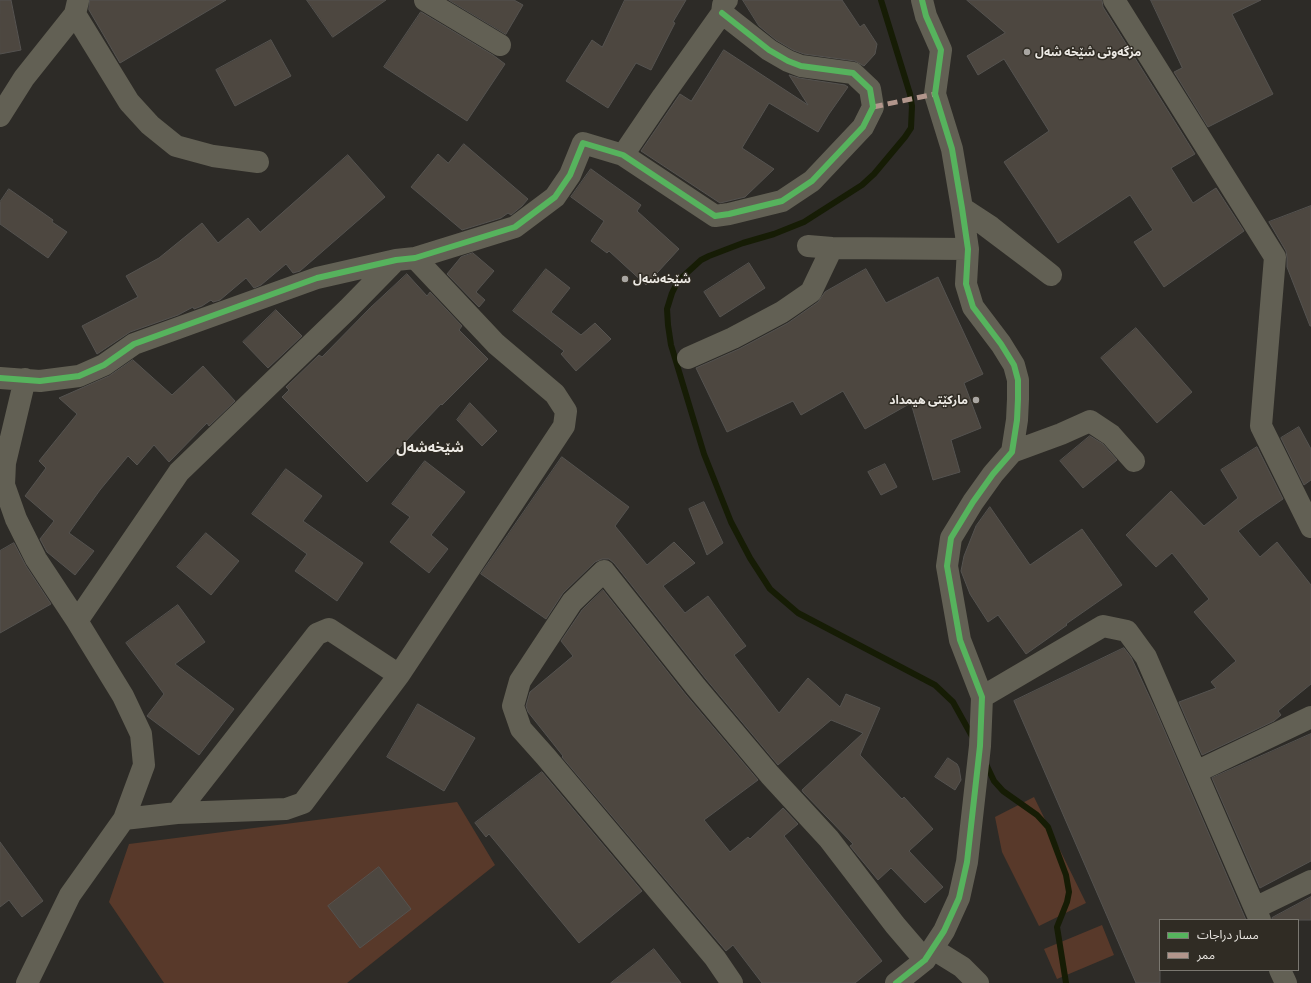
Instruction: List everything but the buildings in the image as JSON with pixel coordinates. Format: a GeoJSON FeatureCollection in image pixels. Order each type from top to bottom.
{"type":"FeatureCollection","features":[{"type":"Feature","properties":{"kind":"street"},"geometry":{"type":"LineString","coordinates":[[425,0],[500,45]]}},
{"type":"Feature","properties":{"kind":"street"},"geometry":{"type":"LineString","coordinates":[[922,0],[926,16],[941,50],[935,94],[952,149],[962,208],[968,249],[966,284],[973,306],[1014,364],[1018,380],[1017,420],[1012,452]]}},
{"type":"Feature","properties":{"kind":"street"},"geometry":{"type":"LineString","coordinates":[[1114,0],[1275,257],[1261,426],[1311,528]]}},
{"type":"Feature","properties":{"kind":"street"},"geometry":{"type":"LineString","coordinates":[[0,378],[40,381],[79,376],[104,365],[134,344],[316,278],[406,259],[515,227],[555,197],[570,175],[583,143],[623,155],[650,171],[715,216],[782,201],[812,182],[863,127],[873,107],[870,89],[853,73],[801,66],[788,61],[769,50],[724,6],[623,155]]}},
{"type":"Feature","properties":{"kind":"street"},"geometry":{"type":"LineString","coordinates":[[0,116],[24,78],[77,7],[129,102],[150,125],[176,146],[213,156],[258,162]]}},
{"type":"Feature","properties":{"kind":"street"},"geometry":{"type":"LineString","coordinates":[[808,246],[832,248],[968,249]]}},
{"type":"Feature","properties":{"kind":"street"},"geometry":{"type":"LineString","coordinates":[[688,358],[733,338],[782,312],[810,292],[832,248]]}},
{"type":"Feature","properties":{"kind":"street"},"geometry":{"type":"LineString","coordinates":[[78,621],[179,472],[348,309],[406,259]]}},
{"type":"Feature","properties":{"kind":"street"},"geometry":{"type":"LineString","coordinates":[[124,819],[177,813],[286,809],[304,803],[399,675],[564,426],[566,411],[555,394],[496,344],[406,259]]}},
{"type":"Feature","properties":{"kind":"street"},"geometry":{"type":"LineString","coordinates":[[25,379],[5,463],[4,485],[16,519],[36,558],[78,621],[123,696],[141,734],[144,765],[124,819],[70,895],[27,983]]}},
{"type":"Feature","properties":{"kind":"street"},"geometry":{"type":"LineString","coordinates":[[896,983],[929,955],[944,931],[959,898],[967,862],[980,746],[982,697],[960,640],[946,566],[952,538],[973,502],[993,474],[1012,452],[1061,434],[1090,421],[1111,435],[1134,461]]}},
{"type":"Feature","properties":{"kind":"street"},"geometry":{"type":"LineString","coordinates":[[732,983],[715,958],[521,729],[513,706],[520,681],[542,646],[572,602],[604,571],[696,687],[770,775],[829,839],[895,925],[929,955],[962,967],[978,983]]}},
{"type":"Feature","properties":{"kind":"street"},"geometry":{"type":"LineString","coordinates":[[982,697],[1103,626],[1127,631],[1146,657],[1257,914],[1311,880]]}},
{"type":"Feature","properties":{"kind":"street"},"geometry":{"type":"LineString","coordinates":[[177,813],[317,634],[329,629],[399,675]]}},
{"type":"Feature","properties":{"kind":"street"},"geometry":{"type":"LineString","coordinates":[[1196,772],[1311,717]]}},
{"type":"Feature","properties":{"kind":"street"},"geometry":{"type":"LineString","coordinates":[[1280,971],[1286,983]]}},
{"type":"Feature","properties":{"kind":"shaded area"},"geometry":{"type":"Polygon","coordinates":[[[1034,797],[1086,903],[1039,926],[1002,852],[995,817],[1034,797]]]}},
{"type":"Feature","properties":{"kind":"shaded area"},"geometry":{"type":"Polygon","coordinates":[[[457,802],[495,865],[347,983],[164,983],[109,902],[129,844],[457,802]]]}},
{"type":"Feature","properties":{"kind":"shaded area"},"geometry":{"type":"Polygon","coordinates":[[[1102,925],[1114,955],[1057,979],[1044,949],[1102,925]]]}},
{"type":"Feature","properties":{"kind":"waterway"},"geometry":{"type":"LineString","coordinates":[[881,0],[910,94],[912,106],[911,128],[874,174],[862,185],[804,222],[774,234],[743,243],[701,260],[678,281],[667,309],[668,325],[671,345],[704,454],[731,522],[750,558],[770,589],[798,613],[935,685],[953,702],[973,738]]}},
{"type":"Feature","properties":{"kind":"waterway"},"geometry":{"type":"LineString","coordinates":[[985,762],[994,781],[1003,791],[1037,815],[1048,827],[1066,875],[1069,892],[1067,902],[1057,927],[1066,983]]}},
{"type":"Feature","properties":{"kind":"marked path"},"geometry":{"type":"LineString","coordinates":[[873,107],[935,94]]}},
{"type":"Feature","properties":{"kind":"cycle path"},"geometry":{"type":"LineString","coordinates":[[896,983],[925,960],[944,931],[959,898],[967,862],[980,746],[982,697],[960,640],[947,566],[951,538],[973,502],[993,474],[1012,452],[1017,420],[1018,399],[1018,380],[1014,365],[1001,344],[973,307],[966,284],[968,249],[962,208],[952,149],[935,94],[941,50],[926,16],[922,0]]}},
{"type":"Feature","properties":{"kind":"cycle path"},"geometry":{"type":"LineString","coordinates":[[0,378],[40,381],[79,376],[104,365],[134,344],[317,278],[396,260],[415,258],[515,227],[555,197],[570,175],[583,143],[623,155],[715,216],[782,201],[812,181],[863,127],[873,107],[870,89],[853,73],[801,66],[788,61],[769,50],[722,13]]}},
{"type":"Feature","properties":{"kind":"place","name":"مزگەوتی شێخە شەل"},"geometry":{"type":"Point","coordinates":[1027,52]}},
{"type":"Feature","properties":{"kind":"place","name":"شێخه‌شه‌ل"},"geometry":{"type":"Point","coordinates":[625,279]}},
{"type":"Feature","properties":{"kind":"place","name":"مارکێتی هیمداد"},"geometry":{"type":"Point","coordinates":[976,400]}},
{"type":"Feature","properties":{"kind":"district","name":"شێخەشەل"},"geometry":{"type":"Point","coordinates":[430,448]}}]}
